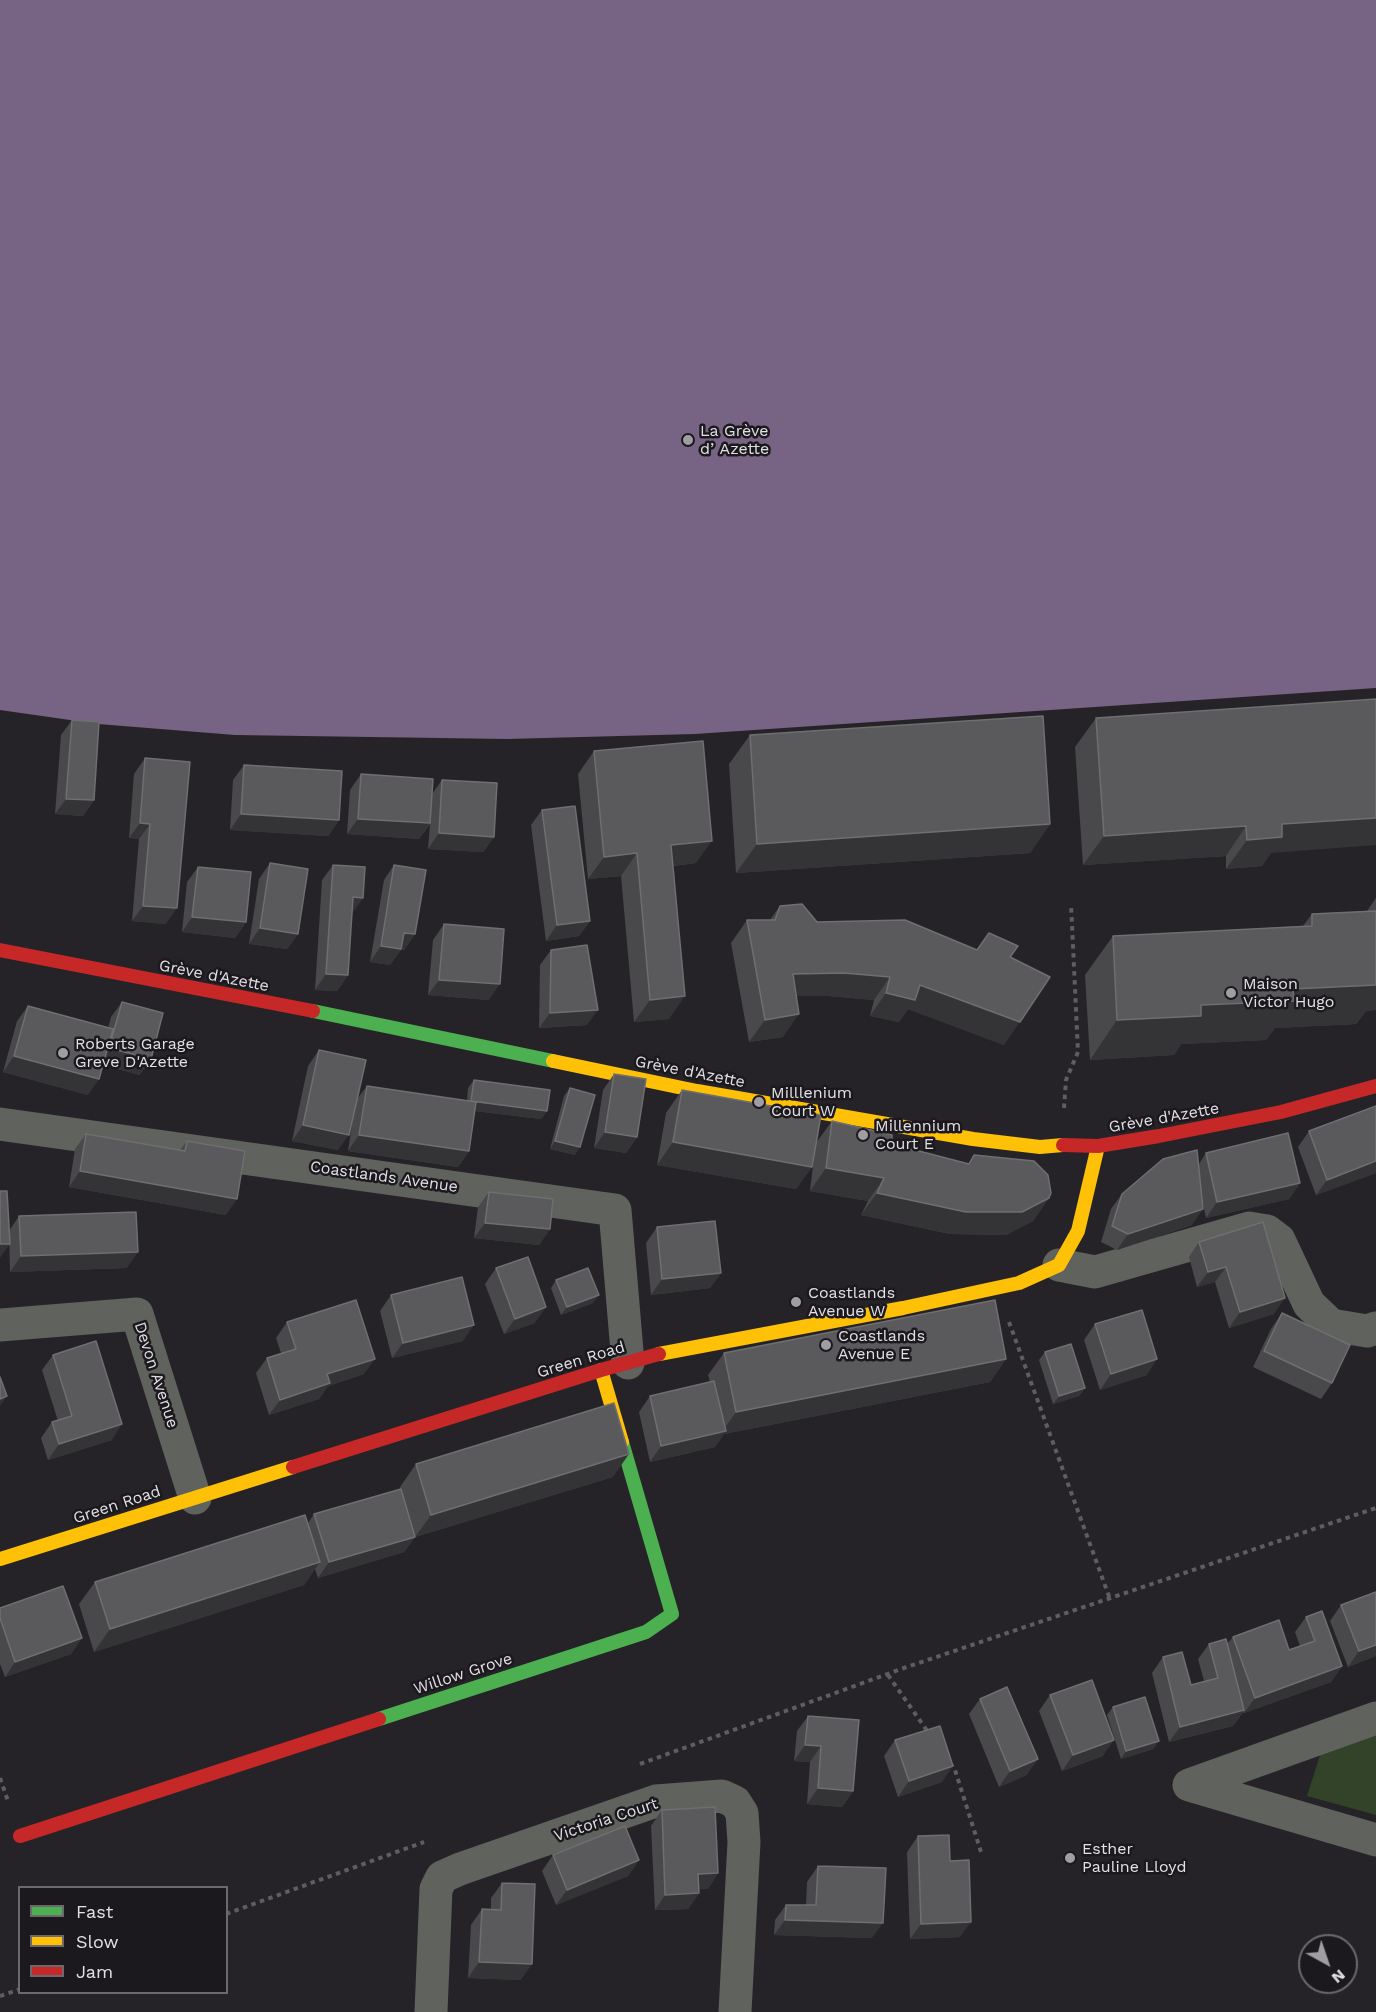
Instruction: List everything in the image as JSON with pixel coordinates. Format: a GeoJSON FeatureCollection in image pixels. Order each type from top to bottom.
{"type":"FeatureCollection","features":[{"type":"Feature","properties":{"kind":"main road","name":"Grève d'Azette"},"geometry":{"type":"LineString","coordinates":[[0,950],[402,1029],[697,1091],[973,1139],[1040,1147],[1098,1146],[1159,1136],[1281,1112],[1376,1086]]}},
{"type":"Feature","properties":{"kind":"main road"},"geometry":{"type":"LineString","coordinates":[[1059,1265],[1078,1231],[1098,1146]]}},
{"type":"Feature","properties":{"kind":"main road","name":"Green Road"},"geometry":{"type":"LineString","coordinates":[[0,1559],[676,1350],[903,1308],[1019,1283],[1059,1265]]}},
{"type":"Feature","properties":{"kind":"main road","name":"Willow Grove"},"geometry":{"type":"LineString","coordinates":[[20,1836],[646,1632],[672,1614],[615,1367]]}},
{"type":"Feature","properties":{"kind":"street","name":"Coastlands Avenue"},"geometry":{"type":"LineString","coordinates":[[0,1124],[615,1210],[615,1367]]}},
{"type":"Feature","properties":{"kind":"street"},"geometry":{"type":"LineString","coordinates":[[1059,1265],[1095,1272],[1249,1228],[1267,1231],[1279,1240],[1309,1304],[1330,1325],[1367,1331],[1376,1328]]}},
{"type":"Feature","properties":{"kind":"street","name":"Devon Avenue"},"geometry":{"type":"LineString","coordinates":[[0,1325],[137,1314],[195,1498]]}},
{"type":"Feature","properties":{"kind":"street"},"geometry":{"type":"LineString","coordinates":[[1376,1718],[1189,1785],[1376,1840]]}},
{"type":"Feature","properties":{"kind":"street","name":"Victoria Court"},"geometry":{"type":"LineString","coordinates":[[431,2012],[436,1889],[442,1877],[656,1801],[722,1796],[735,1802],[742,1813],[744,1842],[735,2012]]}},
{"type":"Feature","properties":{"kind":"path"},"geometry":{"type":"LineString","coordinates":[[1064,1113],[1066,1080],[1077,1052],[1071,904]]}},
{"type":"Feature","properties":{"kind":"path"},"geometry":{"type":"LineString","coordinates":[[1010,1326],[1110,1599]]}},
{"type":"Feature","properties":{"kind":"path"},"geometry":{"type":"LineString","coordinates":[[630,1768],[888,1675],[1376,1508]]}},
{"type":"Feature","properties":{"kind":"path"},"geometry":{"type":"LineString","coordinates":[[888,1675],[935,1741]]}},
{"type":"Feature","properties":{"kind":"path"},"geometry":{"type":"LineString","coordinates":[[948,1760],[955,1770],[981,1852]]}},
{"type":"Feature","properties":{"kind":"path"},"geometry":{"type":"LineString","coordinates":[[228,1913],[428,1841]]}},
{"type":"Feature","properties":{"kind":"path"},"geometry":{"type":"LineString","coordinates":[[0,1996],[18,1990]]}},
{"type":"Feature","properties":{"kind":"green space"},"geometry":{"type":"Polygon","coordinates":[[[1376,1733],[1376,1815],[1307,1796],[1321,1752],[1376,1733]]]}},
{"type":"Feature","properties":{"kind":"shaded area","name":"La Grève d’ Azette"},"geometry":{"type":"Polygon","coordinates":[[[0,0],[1376,0],[1376,688],[695,734],[507,739],[235,735],[98,724],[0,710],[0,0]]]}},
{"type":"Feature","properties":{"kind":"building"},"geometry":{"type":"Polygon","coordinates":[[[1376,699],[1376,818],[1282,824],[1282,837],[1247,840],[1246,826],[1104,836],[1096,718],[1376,699]]]}},
{"type":"Feature","properties":{"kind":"building"},"geometry":{"type":"Polygon","coordinates":[[[1043,716],[1050,824],[757,844],[750,735],[1043,716]]]}},
{"type":"Feature","properties":{"kind":"building"},"geometry":{"type":"Polygon","coordinates":[[[72,720],[99,722],[94,800],[66,799],[72,720]]]}},
{"type":"Feature","properties":{"kind":"building"},"geometry":{"type":"Polygon","coordinates":[[[703,741],[712,841],[671,845],[685,996],[650,1000],[637,853],[604,857],[594,751],[703,741]]]}},
{"type":"Feature","properties":{"kind":"building"},"geometry":{"type":"Polygon","coordinates":[[[145,758],[190,762],[177,908],[143,906],[150,824],[140,823],[145,758]]]}},
{"type":"Feature","properties":{"kind":"building"},"geometry":{"type":"Polygon","coordinates":[[[244,765],[342,771],[339,820],[241,814],[244,765]]]}},
{"type":"Feature","properties":{"kind":"building"},"geometry":{"type":"Polygon","coordinates":[[[361,774],[433,779],[430,823],[358,819],[361,774]]]}},
{"type":"Feature","properties":{"kind":"building"},"geometry":{"type":"Polygon","coordinates":[[[442,780],[497,783],[494,837],[439,833],[442,780]]]}},
{"type":"Feature","properties":{"kind":"building"},"geometry":{"type":"Polygon","coordinates":[[[575,806],[590,921],[557,925],[542,810],[575,806]]]}},
{"type":"Feature","properties":{"kind":"building"},"geometry":{"type":"Polygon","coordinates":[[[270,863],[308,869],[298,934],[260,928],[270,863]]]}},
{"type":"Feature","properties":{"kind":"building"},"geometry":{"type":"Polygon","coordinates":[[[333,865],[365,867],[363,898],[353,897],[348,975],[326,974],[333,865]]]}},
{"type":"Feature","properties":{"kind":"building"},"geometry":{"type":"Polygon","coordinates":[[[394,865],[426,870],[415,934],[404,933],[401,949],[381,946],[394,865]]]}},
{"type":"Feature","properties":{"kind":"building"},"geometry":{"type":"Polygon","coordinates":[[[198,867],[251,872],[246,922],[192,917],[198,867]]]}},
{"type":"Feature","properties":{"kind":"building"},"geometry":{"type":"Polygon","coordinates":[[[802,904],[817,922],[905,920],[977,950],[989,933],[1018,946],[1010,957],[1050,977],[1020,1022],[920,985],[915,1000],[886,993],[890,977],[844,973],[793,974],[799,1014],[765,1020],[747,920],[775,920],[780,906],[802,904]]]}},
{"type":"Feature","properties":{"kind":"building"},"geometry":{"type":"Polygon","coordinates":[[[1376,911],[1376,985],[1293,989],[1294,1001],[1201,1005],[1201,1016],[1117,1020],[1113,936],[1312,926],[1312,914],[1376,911]]]}},
{"type":"Feature","properties":{"kind":"building"},"geometry":{"type":"Polygon","coordinates":[[[444,924],[504,929],[500,984],[439,980],[444,924]]]}},
{"type":"Feature","properties":{"kind":"building"},"geometry":{"type":"Polygon","coordinates":[[[587,945],[598,1010],[550,1013],[551,950],[587,945]]]}},
{"type":"Feature","properties":{"kind":"building"},"geometry":{"type":"Polygon","coordinates":[[[122,1002],[163,1013],[151,1059],[109,1048],[122,1002]]]}},
{"type":"Feature","properties":{"kind":"building"},"geometry":{"type":"Polygon","coordinates":[[[28,1006],[113,1029],[99,1079],[14,1056],[28,1006]]]}},
{"type":"Feature","properties":{"kind":"building"},"geometry":{"type":"Polygon","coordinates":[[[319,1050],[366,1060],[349,1135],[303,1125],[319,1050]]]}},
{"type":"Feature","properties":{"kind":"building"},"geometry":{"type":"Polygon","coordinates":[[[614,1074],[646,1079],[637,1137],[605,1132],[614,1074]]]}},
{"type":"Feature","properties":{"kind":"building"},"geometry":{"type":"Polygon","coordinates":[[[474,1080],[550,1090],[547,1111],[471,1101],[474,1080]]]}},
{"type":"Feature","properties":{"kind":"building"},"geometry":{"type":"Polygon","coordinates":[[[367,1086],[476,1102],[469,1151],[359,1135],[367,1086]]]}},
{"type":"Feature","properties":{"kind":"building"},"geometry":{"type":"Polygon","coordinates":[[[570,1088],[595,1095],[580,1147],[555,1141],[570,1088]]]}},
{"type":"Feature","properties":{"kind":"building"},"geometry":{"type":"Polygon","coordinates":[[[682,1090],[821,1115],[812,1167],[673,1142],[682,1090]]]}},
{"type":"Feature","properties":{"kind":"building"},"geometry":{"type":"Polygon","coordinates":[[[1376,1106],[1376,1161],[1327,1180],[1309,1131],[1376,1106]]]}},
{"type":"Feature","properties":{"kind":"building"},"geometry":{"type":"Polygon","coordinates":[[[832,1121],[892,1135],[892,1144],[969,1164],[974,1155],[1034,1161],[1048,1175],[1051,1193],[1049,1198],[1022,1212],[966,1212],[877,1193],[884,1178],[826,1168],[832,1121]]]}},
{"type":"Feature","properties":{"kind":"building"},"geometry":{"type":"Polygon","coordinates":[[[1288,1133],[1300,1183],[1217,1202],[1206,1153],[1288,1133]]]}},
{"type":"Feature","properties":{"kind":"building"},"geometry":{"type":"Polygon","coordinates":[[[86,1134],[185,1151],[187,1141],[245,1151],[237,1199],[80,1171],[86,1134]]]}},
{"type":"Feature","properties":{"kind":"building"},"geometry":{"type":"Polygon","coordinates":[[[1197,1150],[1203,1209],[1128,1234],[1112,1226],[1122,1194],[1163,1159],[1197,1150]]]}},
{"type":"Feature","properties":{"kind":"building"},"geometry":{"type":"Polygon","coordinates":[[[0,1191],[7,1191],[10,1244],[0,1244],[0,1191]]]}},
{"type":"Feature","properties":{"kind":"building"},"geometry":{"type":"Polygon","coordinates":[[[489,1192],[553,1199],[550,1229],[485,1223],[489,1192]]]}},
{"type":"Feature","properties":{"kind":"building"},"geometry":{"type":"Polygon","coordinates":[[[136,1212],[138,1252],[21,1256],[19,1216],[136,1212]]]}},
{"type":"Feature","properties":{"kind":"building"},"geometry":{"type":"Polygon","coordinates":[[[715,1221],[721,1273],[662,1279],[657,1227],[715,1221]]]}},
{"type":"Feature","properties":{"kind":"building"},"geometry":{"type":"Polygon","coordinates":[[[1263,1222],[1285,1298],[1240,1312],[1226,1267],[1208,1272],[1199,1242],[1263,1222]]]}},
{"type":"Feature","properties":{"kind":"building"},"geometry":{"type":"Polygon","coordinates":[[[528,1257],[546,1307],[515,1319],[496,1268],[528,1257]]]}},
{"type":"Feature","properties":{"kind":"building"},"geometry":{"type":"Polygon","coordinates":[[[588,1268],[599,1295],[567,1307],[556,1280],[588,1268]]]}},
{"type":"Feature","properties":{"kind":"building"},"geometry":{"type":"Polygon","coordinates":[[[462,1277],[474,1325],[403,1343],[391,1295],[462,1277]]]}},
{"type":"Feature","properties":{"kind":"building"},"geometry":{"type":"Polygon","coordinates":[[[356,1300],[375,1359],[327,1374],[330,1383],[280,1400],[267,1358],[296,1349],[287,1322],[356,1300]]]}},
{"type":"Feature","properties":{"kind":"building"},"geometry":{"type":"Polygon","coordinates":[[[995,1300],[1006,1359],[736,1412],[724,1353],[995,1300]]]}},
{"type":"Feature","properties":{"kind":"building"},"geometry":{"type":"Polygon","coordinates":[[[1142,1310],[1157,1359],[1111,1374],[1095,1324],[1142,1310]]]}},
{"type":"Feature","properties":{"kind":"building"},"geometry":{"type":"Polygon","coordinates":[[[1282,1313],[1350,1345],[1332,1383],[1264,1351],[1282,1313]]]}},
{"type":"Feature","properties":{"kind":"building"},"geometry":{"type":"Polygon","coordinates":[[[96,1341],[122,1424],[59,1444],[52,1422],[72,1416],[53,1355],[96,1341]]]}},
{"type":"Feature","properties":{"kind":"building"},"geometry":{"type":"Polygon","coordinates":[[[1071,1344],[1085,1388],[1059,1396],[1045,1352],[1071,1344]]]}},
{"type":"Feature","properties":{"kind":"building"},"geometry":{"type":"Polygon","coordinates":[[[0,1377],[7,1396],[0,1399],[0,1377]]]}},
{"type":"Feature","properties":{"kind":"building"},"geometry":{"type":"Polygon","coordinates":[[[714,1381],[726,1431],[661,1446],[650,1396],[714,1381]]]}},
{"type":"Feature","properties":{"kind":"building"},"geometry":{"type":"Polygon","coordinates":[[[614,1403],[629,1454],[431,1515],[416,1464],[614,1403]]]}},
{"type":"Feature","properties":{"kind":"building"},"geometry":{"type":"Polygon","coordinates":[[[401,1489],[415,1537],[329,1562],[314,1514],[401,1489]]]}},
{"type":"Feature","properties":{"kind":"building"},"geometry":{"type":"Polygon","coordinates":[[[305,1515],[320,1562],[110,1629],[95,1582],[305,1515]]]}},
{"type":"Feature","properties":{"kind":"building"},"geometry":{"type":"Polygon","coordinates":[[[63,1586],[82,1638],[15,1662],[0,1618],[0,1608],[63,1586]]]}},
{"type":"Feature","properties":{"kind":"building"},"geometry":{"type":"Polygon","coordinates":[[[1376,1592],[1376,1645],[1359,1651],[1341,1605],[1376,1592]]]}},
{"type":"Feature","properties":{"kind":"building"},"geometry":{"type":"Polygon","coordinates":[[[1322,1611],[1342,1666],[1255,1698],[1233,1637],[1279,1620],[1289,1650],[1315,1641],[1306,1617],[1322,1611]]]}},
{"type":"Feature","properties":{"kind":"building"},"geometry":{"type":"Polygon","coordinates":[[[1226,1639],[1244,1710],[1180,1727],[1163,1657],[1182,1652],[1191,1685],[1218,1678],[1209,1644],[1226,1639]]]}},
{"type":"Feature","properties":{"kind":"building"},"geometry":{"type":"Polygon","coordinates":[[[1092,1680],[1114,1740],[1073,1755],[1050,1695],[1092,1680]]]}},
{"type":"Feature","properties":{"kind":"building"},"geometry":{"type":"Polygon","coordinates":[[[1007,1687],[1038,1759],[1010,1771],[980,1699],[1007,1687]]]}},
{"type":"Feature","properties":{"kind":"building"},"geometry":{"type":"Polygon","coordinates":[[[1145,1697],[1159,1741],[1126,1751],[1113,1707],[1145,1697]]]}},
{"type":"Feature","properties":{"kind":"building"},"geometry":{"type":"Polygon","coordinates":[[[808,1716],[859,1720],[853,1791],[818,1788],[821,1746],[805,1745],[808,1716]]]}},
{"type":"Feature","properties":{"kind":"building"},"geometry":{"type":"Polygon","coordinates":[[[940,1726],[953,1766],[909,1781],[895,1740],[940,1726]]]}},
{"type":"Feature","properties":{"kind":"building"},"geometry":{"type":"Polygon","coordinates":[[[715,1807],[718,1873],[698,1874],[699,1893],[665,1895],[662,1810],[715,1807]]]}},
{"type":"Feature","properties":{"kind":"building"},"geometry":{"type":"Polygon","coordinates":[[[625,1826],[639,1860],[567,1890],[553,1855],[625,1826]]]}},
{"type":"Feature","properties":{"kind":"building"},"geometry":{"type":"Polygon","coordinates":[[[949,1835],[950,1861],[969,1860],[971,1922],[921,1924],[918,1836],[949,1835]]]}},
{"type":"Feature","properties":{"kind":"building"},"geometry":{"type":"Polygon","coordinates":[[[818,1866],[886,1868],[883,1923],[785,1920],[786,1905],[816,1905],[818,1866]]]}},
{"type":"Feature","properties":{"kind":"building"},"geometry":{"type":"Polygon","coordinates":[[[502,1883],[535,1884],[532,1964],[479,1962],[482,1909],[501,1910],[502,1883]]]}},
{"type":"Feature","properties":{"kind":"traffic: fast"},"geometry":{"type":"LineString","coordinates":[[313,1011],[553,1061]]}},
{"type":"Feature","properties":{"kind":"traffic: fast"},"geometry":{"type":"LineString","coordinates":[[379,1719],[646,1632],[672,1614],[622,1442]]}},
{"type":"Feature","properties":{"kind":"traffic: slow"},"geometry":{"type":"LineString","coordinates":[[553,1061],[697,1091],[973,1139],[1040,1147],[1063,1145]]}},
{"type":"Feature","properties":{"kind":"traffic: slow"},"geometry":{"type":"LineString","coordinates":[[659,1354],[903,1308],[1019,1283],[1059,1265],[1078,1231],[1098,1146]]}},
{"type":"Feature","properties":{"kind":"traffic: slow"},"geometry":{"type":"LineString","coordinates":[[601,1370],[622,1442]]}},
{"type":"Feature","properties":{"kind":"traffic: slow"},"geometry":{"type":"LineString","coordinates":[[0,1559],[293,1467]]}},
{"type":"Feature","properties":{"kind":"traffic: jam"},"geometry":{"type":"LineString","coordinates":[[0,950],[313,1011]]}},
{"type":"Feature","properties":{"kind":"traffic: jam"},"geometry":{"type":"LineString","coordinates":[[1063,1145],[1098,1146],[1159,1136],[1281,1112],[1376,1086]]}},
{"type":"Feature","properties":{"kind":"traffic: jam"},"geometry":{"type":"LineString","coordinates":[[293,1467],[601,1370],[659,1354]]}},
{"type":"Feature","properties":{"kind":"traffic: jam"},"geometry":{"type":"LineString","coordinates":[[20,1836],[379,1719]]}},
{"type":"Feature","properties":{"kind":"place","name":"La Grève d’ Azette"},"geometry":{"type":"Point","coordinates":[688,440]}},
{"type":"Feature","properties":{"kind":"place","name":"Maison Victor Hugo"},"geometry":{"type":"Point","coordinates":[1231,993]}},
{"type":"Feature","properties":{"kind":"place","name":"Roberts Garage Greve D'Azette"},"geometry":{"type":"Point","coordinates":[63,1053]}},
{"type":"Feature","properties":{"kind":"place","name":"Milllenium Court W"},"geometry":{"type":"Point","coordinates":[759,1102]}},
{"type":"Feature","properties":{"kind":"place","name":"Millennium Court E"},"geometry":{"type":"Point","coordinates":[863,1135]}},
{"type":"Feature","properties":{"kind":"place","name":"Coastlands Avenue W"},"geometry":{"type":"Point","coordinates":[796,1302]}},
{"type":"Feature","properties":{"kind":"place","name":"Coastlands Avenue E"},"geometry":{"type":"Point","coordinates":[826,1345]}},
{"type":"Feature","properties":{"kind":"place","name":"Esther Pauline Lloyd"},"geometry":{"type":"Point","coordinates":[1070,1858]}}]}
